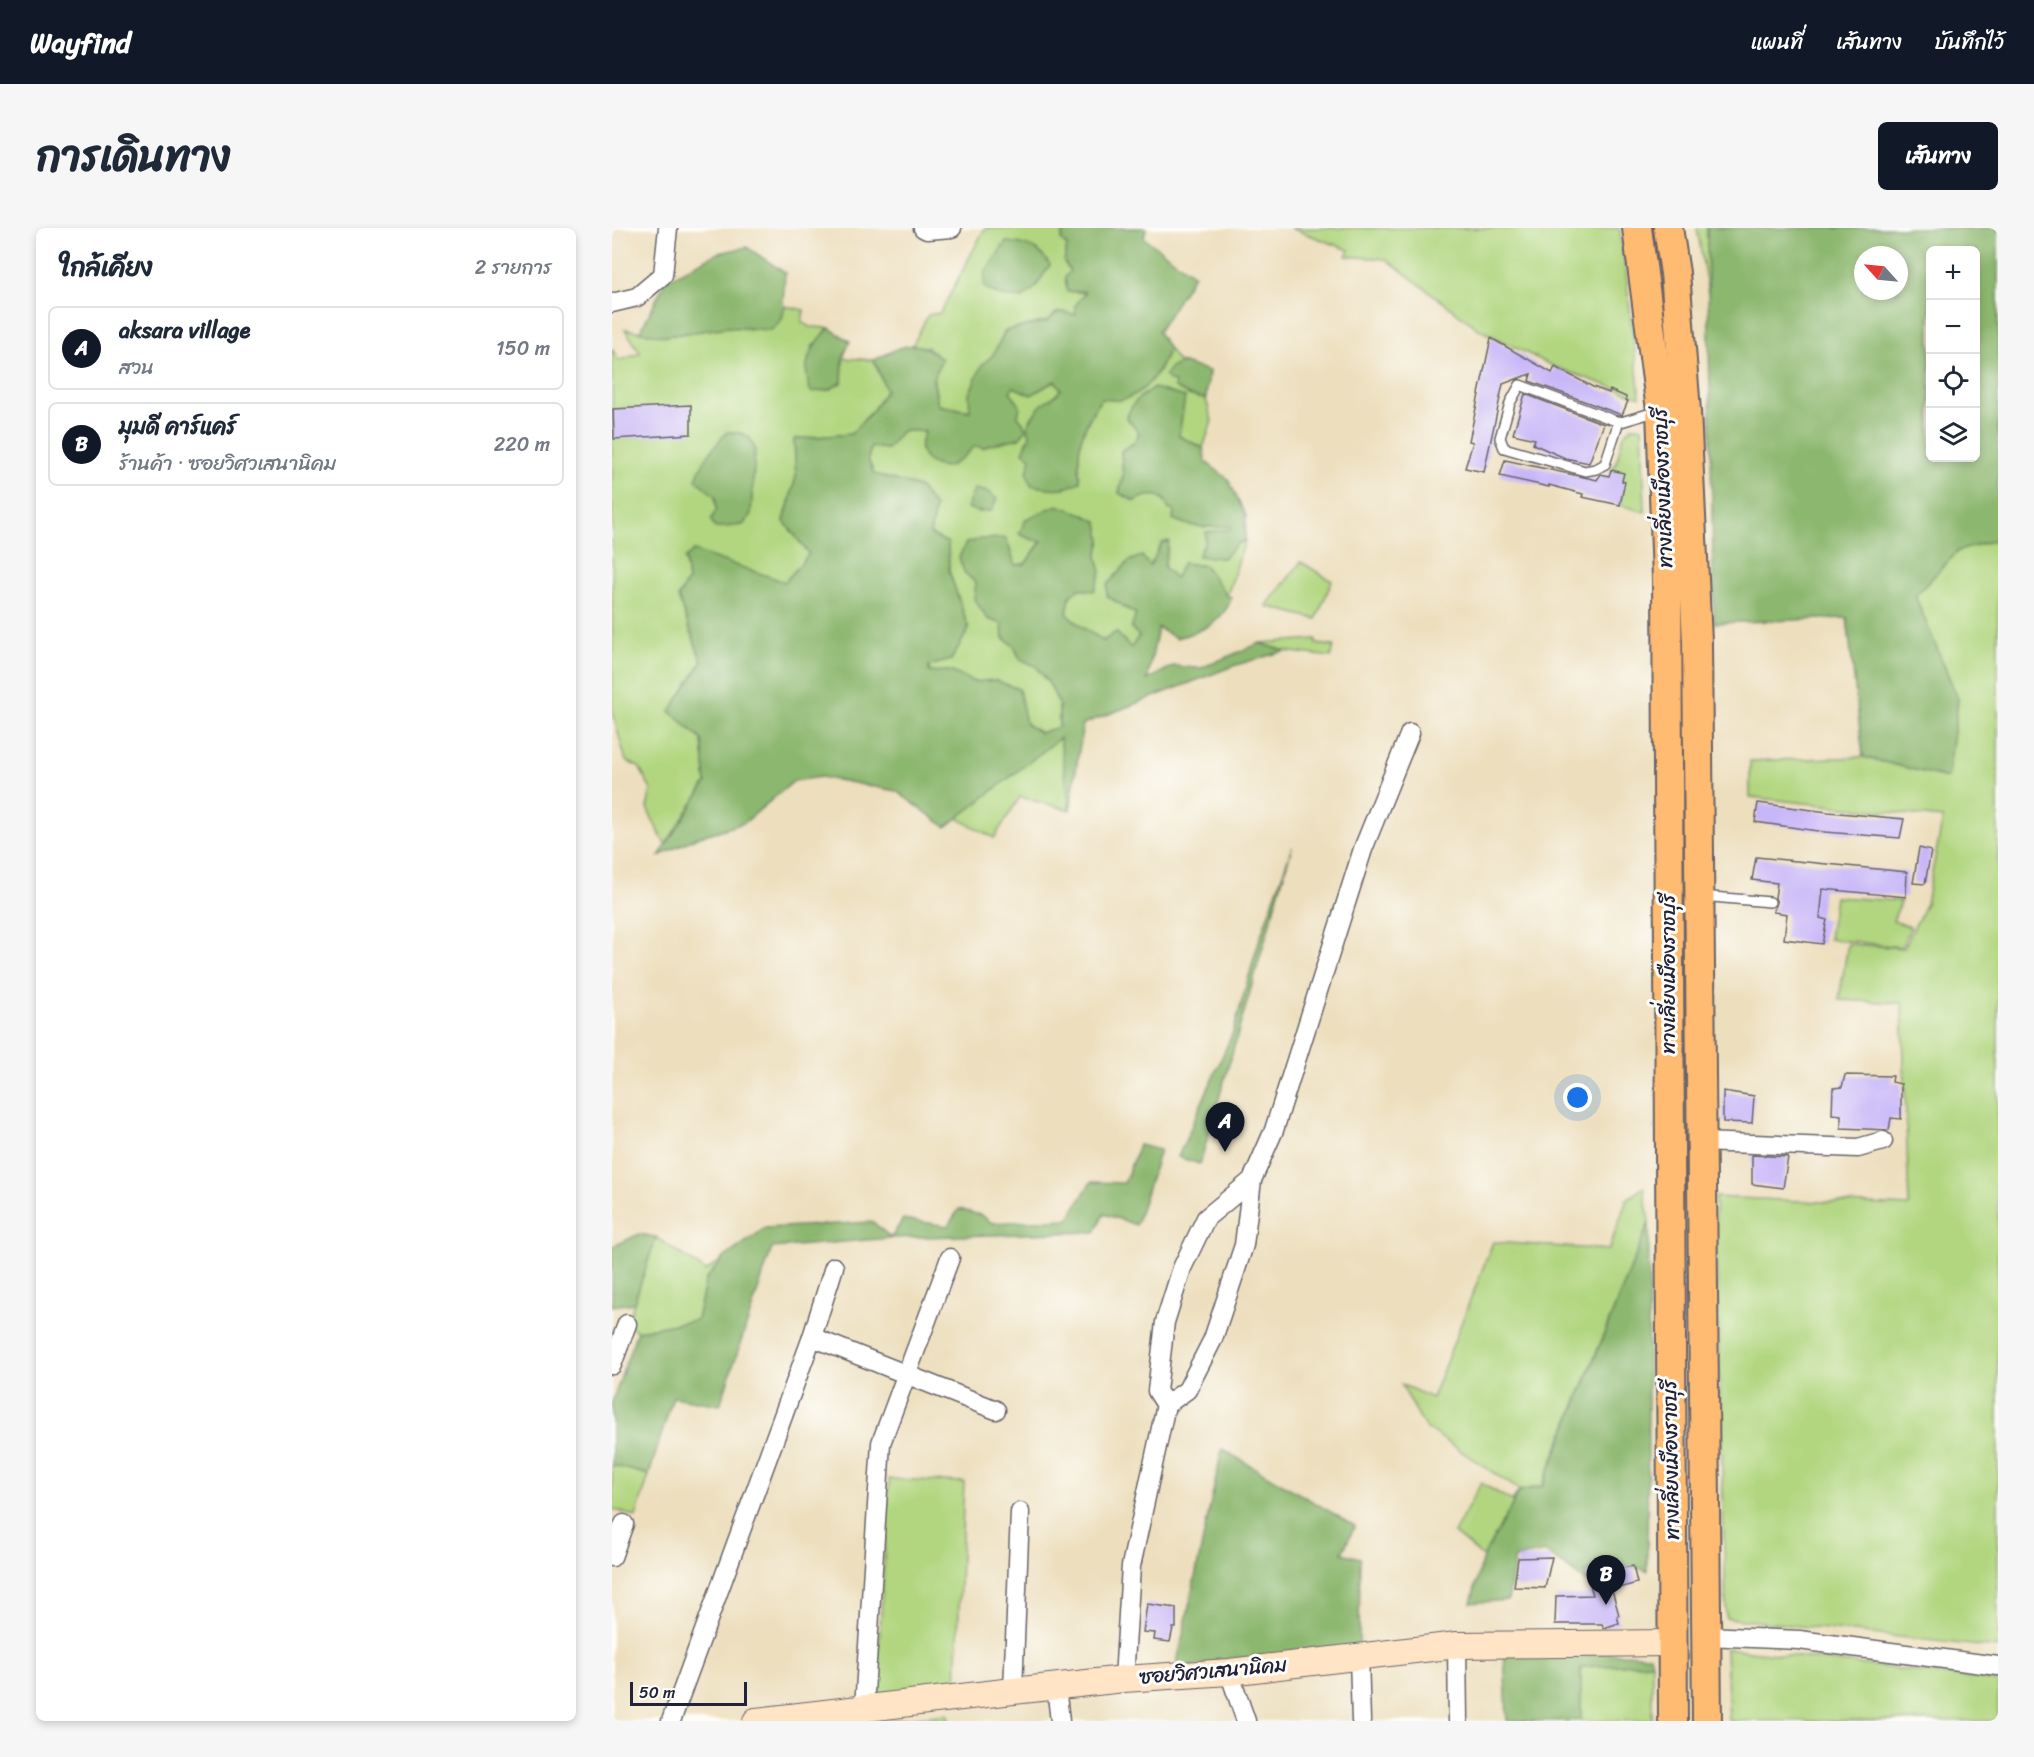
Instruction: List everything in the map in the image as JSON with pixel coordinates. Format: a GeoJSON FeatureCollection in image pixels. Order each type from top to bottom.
{"type":"FeatureCollection","features":[{"type":"Feature","properties":{"kind":"main road","name":"ทางเลี่ยงเมืองราชบุรี"},"geometry":{"type":"LineString","coordinates":[[1637,228],[1680,578],[1697,641],[1707,1721]]}},
{"type":"Feature","properties":{"kind":"main road","name":"ทางเลี่ยงเมืองราชบุรี"},"geometry":{"type":"LineString","coordinates":[[1668,228],[1675,273],[1686,411],[1680,578],[1673,1721]]}},
{"type":"Feature","properties":{"kind":"street"},"geometry":{"type":"LineString","coordinates":[[612,303],[637,297],[663,275],[668,228]]}},
{"type":"Feature","properties":{"kind":"street"},"geometry":{"type":"LineString","coordinates":[[923,228],[927,230],[952,228]]}},
{"type":"Feature","properties":{"kind":"street"},"geometry":{"type":"LineString","coordinates":[[1124,1679],[1131,1566],[1166,1406],[1187,1390],[1213,1339],[1244,1245],[1252,1180],[1274,1130],[1363,849],[1410,733]]}},
{"type":"Feature","properties":{"kind":"street"},"geometry":{"type":"LineString","coordinates":[[1700,1142],[1858,1148],[1882,1141]]}},
{"type":"Feature","properties":{"kind":"street"},"geometry":{"type":"LineString","coordinates":[[1166,1406],[1157,1391],[1165,1322],[1182,1268],[1206,1218],[1252,1180]]}},
{"type":"Feature","properties":{"kind":"street"},"geometry":{"type":"LineString","coordinates":[[864,1708],[881,1443],[950,1258]]}},
{"type":"Feature","properties":{"kind":"street"},"geometry":{"type":"LineString","coordinates":[[671,1721],[812,1336],[834,1267]]}},
{"type":"Feature","properties":{"kind":"street"},"geometry":{"type":"LineString","coordinates":[[612,1365],[627,1324]]}},
{"type":"Feature","properties":{"kind":"street"},"geometry":{"type":"LineString","coordinates":[[812,1336],[996,1410]]}},
{"type":"Feature","properties":{"kind":"street"},"geometry":{"type":"LineString","coordinates":[[1013,1691],[1020,1512]]}},
{"type":"Feature","properties":{"kind":"street"},"geometry":{"type":"LineString","coordinates":[[612,1557],[624,1524]]}},
{"type":"Feature","properties":{"kind":"street"},"geometry":{"type":"LineString","coordinates":[[1706,1636],[1799,1640],[1998,1666]]}},
{"type":"Feature","properties":{"kind":"street","name":"ซอยวิศวเสนานิคม"},"geometry":{"type":"LineString","coordinates":[[756,1721],[1056,1686],[1229,1672],[1457,1645],[1672,1643]]}},
{"type":"Feature","properties":{"kind":"street"},"geometry":{"type":"LineString","coordinates":[[1457,1645],[1458,1721]]}},
{"type":"Feature","properties":{"kind":"street"},"geometry":{"type":"LineString","coordinates":[[1359,1657],[1361,1721]]}},
{"type":"Feature","properties":{"kind":"street"},"geometry":{"type":"LineString","coordinates":[[1229,1672],[1246,1721]]}},
{"type":"Feature","properties":{"kind":"street"},"geometry":{"type":"LineString","coordinates":[[1056,1686],[1060,1721]]}},
{"type":"Feature","properties":{"kind":"lane"},"geometry":{"type":"LineString","coordinates":[[1619,421],[1605,464],[1586,471],[1504,448],[1500,438],[1510,404],[1520,385],[1619,421],[1661,410]]}},
{"type":"Feature","properties":{"kind":"lane"},"geometry":{"type":"LineString","coordinates":[[1699,896],[1770,902]]}},
{"type":"Feature","properties":{"kind":"green space"},"geometry":{"type":"Polygon","coordinates":[[[985,228],[1064,228],[1067,246],[1064,262],[1070,271],[1067,291],[1086,293],[1076,315],[1063,312],[1048,321],[1005,331],[993,355],[982,366],[970,411],[938,405],[928,347],[912,346],[928,315],[940,313],[985,228]]]}},
{"type":"Feature","properties":{"kind":"green space"},"geometry":{"type":"Polygon","coordinates":[[[1064,228],[1146,228],[1144,238],[1194,275],[1158,332],[1169,349],[1151,380],[1138,393],[1130,397],[1119,400],[1101,399],[1094,410],[1082,438],[1079,457],[1080,481],[1075,484],[1057,489],[1044,488],[1031,485],[1027,473],[1031,458],[1023,452],[1030,435],[1027,426],[1040,407],[1061,389],[1055,381],[1031,395],[1014,387],[1010,391],[1020,406],[1018,416],[1026,430],[1019,438],[983,448],[975,446],[960,460],[949,466],[942,467],[924,457],[920,447],[925,431],[902,431],[887,449],[871,447],[868,459],[874,474],[919,487],[935,507],[930,534],[948,543],[949,571],[969,629],[951,660],[929,666],[929,672],[950,671],[974,682],[995,680],[1019,689],[1026,724],[1040,733],[1059,727],[1059,704],[1050,685],[1036,666],[1020,659],[1014,646],[1003,637],[1002,624],[988,619],[974,599],[976,583],[964,572],[959,557],[966,543],[981,539],[1006,538],[1015,565],[1025,564],[1042,541],[1019,534],[1026,519],[1057,505],[1098,522],[1101,540],[1097,557],[1101,572],[1094,591],[1079,589],[1070,596],[1067,614],[1103,641],[1116,632],[1131,648],[1139,636],[1131,628],[1136,614],[1107,596],[1107,585],[1129,561],[1142,556],[1150,566],[1162,543],[1169,541],[1164,567],[1175,578],[1183,563],[1205,566],[1227,596],[1232,597],[1217,620],[1194,633],[1176,638],[1158,628],[1147,680],[1173,666],[1201,668],[1260,643],[1285,651],[1236,665],[1083,724],[1070,810],[1060,738],[946,827],[896,791],[821,777],[794,781],[744,823],[695,838],[659,856],[706,783],[702,740],[670,711],[702,662],[678,597],[688,580],[685,558],[694,551],[785,582],[809,554],[784,521],[796,477],[794,439],[851,434],[873,410],[886,390],[874,360],[901,347],[924,347],[942,359],[933,379],[938,405],[970,411],[969,394],[982,365],[993,355],[1005,331],[1048,321],[1056,313],[1076,315],[1075,306],[1085,293],[1083,291],[1067,292],[1065,277],[1070,271],[1064,262],[1067,246],[1061,240],[1064,228]]]}},
{"type":"Feature","properties":{"kind":"green space"},"geometry":{"type":"Polygon","coordinates":[[[1291,228],[1619,228],[1640,397],[1555,367],[1480,330],[1386,259],[1346,256],[1349,250],[1291,228]]]}},
{"type":"Feature","properties":{"kind":"green space"},"geometry":{"type":"Polygon","coordinates":[[[1697,228],[1707,228],[1708,294],[1697,228]]]}},
{"type":"Feature","properties":{"kind":"green space"},"geometry":{"type":"Polygon","coordinates":[[[1707,228],[1998,228],[1998,539],[1958,551],[1915,596],[1958,699],[1948,778],[1863,757],[1847,618],[1714,623],[1707,228]]]}},
{"type":"Feature","properties":{"kind":"green space"},"geometry":{"type":"Polygon","coordinates":[[[1006,242],[1031,247],[1050,265],[1035,288],[1023,298],[1000,296],[984,287],[985,272],[1006,242]]]}},
{"type":"Feature","properties":{"kind":"green space"},"geometry":{"type":"Polygon","coordinates":[[[747,247],[785,273],[782,319],[771,330],[728,327],[666,336],[640,332],[666,280],[718,253],[747,247]]]}},
{"type":"Feature","properties":{"kind":"green space"},"geometry":{"type":"Polygon","coordinates":[[[785,306],[804,310],[802,322],[810,327],[829,328],[812,347],[842,382],[843,358],[874,360],[886,390],[873,410],[851,434],[794,439],[796,477],[784,521],[809,554],[784,583],[694,551],[685,558],[688,580],[678,597],[702,662],[671,711],[702,740],[706,783],[665,845],[647,808],[651,790],[639,767],[626,761],[612,711],[612,349],[619,361],[640,353],[625,329],[666,336],[728,327],[771,330],[782,319],[785,306]]]}},
{"type":"Feature","properties":{"kind":"green space"},"geometry":{"type":"Polygon","coordinates":[[[829,328],[850,341],[843,358],[842,382],[829,390],[811,392],[806,373],[809,357],[829,328]]]}},
{"type":"Feature","properties":{"kind":"green space"},"geometry":{"type":"Polygon","coordinates":[[[1169,349],[1178,362],[1183,363],[1170,368],[1179,386],[1187,393],[1206,399],[1212,421],[1203,448],[1179,436],[1127,418],[1139,432],[1136,442],[1121,451],[1123,476],[1119,492],[1134,500],[1148,495],[1159,496],[1174,511],[1202,527],[1231,526],[1232,529],[1205,541],[1198,556],[1223,558],[1238,543],[1245,541],[1227,596],[1205,566],[1183,563],[1175,578],[1164,567],[1169,541],[1162,543],[1150,566],[1122,607],[1137,614],[1139,636],[1131,648],[1116,632],[1104,641],[1067,614],[1070,596],[1090,571],[1101,540],[1042,540],[1025,564],[1015,565],[1006,538],[964,572],[977,583],[1003,624],[1003,638],[1014,646],[1020,659],[1036,666],[1050,685],[1059,704],[1059,727],[1040,733],[1026,724],[995,680],[974,682],[950,671],[929,672],[929,666],[969,629],[949,571],[948,543],[930,534],[935,507],[919,487],[874,475],[868,459],[871,447],[887,449],[902,431],[925,431],[921,442],[969,451],[975,446],[1019,438],[1023,422],[1017,416],[1019,405],[1009,391],[1014,387],[1031,395],[1055,381],[1061,389],[1055,397],[1046,401],[1080,481],[1079,457],[1082,438],[1101,399],[1121,400],[1158,373],[1169,349]]]}},
{"type":"Feature","properties":{"kind":"green space"},"geometry":{"type":"Polygon","coordinates":[[[1183,363],[1209,371],[1206,399],[1188,395],[1174,387],[1175,382],[1165,376],[1170,368],[1183,363]]]}},
{"type":"Feature","properties":{"kind":"green space"},"geometry":{"type":"Polygon","coordinates":[[[1154,388],[1185,397],[1179,436],[1203,448],[1206,462],[1228,479],[1246,516],[1245,541],[1238,543],[1223,558],[1198,556],[1205,541],[1206,532],[1231,529],[1231,526],[1201,527],[1187,524],[1173,519],[1174,511],[1168,509],[1163,499],[1159,497],[1150,496],[1134,501],[1119,493],[1123,476],[1121,451],[1135,442],[1139,433],[1127,418],[1137,400],[1154,388]]]}},
{"type":"Feature","properties":{"kind":"green space"},"geometry":{"type":"Polygon","coordinates":[[[1632,427],[1642,427],[1645,512],[1620,505],[1624,482],[1611,470],[1617,459],[1623,437],[1632,427]]]}},
{"type":"Feature","properties":{"kind":"green space"},"geometry":{"type":"Polygon","coordinates":[[[727,432],[741,433],[750,438],[755,449],[751,514],[743,525],[715,528],[711,520],[716,510],[715,496],[696,480],[705,460],[727,432]]]}},
{"type":"Feature","properties":{"kind":"green space"},"geometry":{"type":"Polygon","coordinates":[[[974,489],[988,492],[997,499],[991,511],[979,512],[967,508],[974,489]]]}},
{"type":"Feature","properties":{"kind":"green space"},"geometry":{"type":"Polygon","coordinates":[[[1998,539],[1998,1648],[1726,1618],[1715,1197],[1909,1206],[1902,1003],[1839,1000],[1848,944],[1904,948],[1926,903],[1943,818],[1750,797],[1750,761],[1863,757],[1948,778],[1958,699],[1915,596],[1958,551],[1998,539]]]}},
{"type":"Feature","properties":{"kind":"green space"},"geometry":{"type":"Polygon","coordinates":[[[1301,562],[1332,581],[1316,619],[1266,606],[1301,562]]]}},
{"type":"Feature","properties":{"kind":"green space"},"geometry":{"type":"Polygon","coordinates":[[[1316,639],[1316,644],[1334,646],[1331,657],[1285,651],[1260,643],[1316,639]]]}},
{"type":"Feature","properties":{"kind":"green space"},"geometry":{"type":"Polygon","coordinates":[[[1061,737],[1070,810],[1020,797],[994,838],[957,818],[1061,737]]]}},
{"type":"Feature","properties":{"kind":"green space"},"geometry":{"type":"Polygon","coordinates":[[[1292,847],[1200,1164],[1178,1157],[1233,1032],[1259,941],[1292,847]]]}},
{"type":"Feature","properties":{"kind":"green space"},"geometry":{"type":"Polygon","coordinates":[[[1835,897],[1901,901],[1893,921],[1911,927],[1901,947],[1829,939],[1835,897]]]}},
{"type":"Feature","properties":{"kind":"green space"},"geometry":{"type":"Polygon","coordinates":[[[1139,1145],[1160,1150],[1136,1225],[1104,1214],[1095,1232],[891,1238],[903,1219],[948,1226],[959,1209],[983,1216],[992,1223],[1068,1219],[1091,1182],[1124,1183],[1139,1145]]]}},
{"type":"Feature","properties":{"kind":"green space"},"geometry":{"type":"Polygon","coordinates":[[[1644,1187],[1649,1223],[1542,1486],[1520,1491],[1483,1557],[1454,1533],[1481,1483],[1512,1501],[1519,1490],[1425,1427],[1401,1384],[1432,1398],[1493,1242],[1609,1250],[1627,1199],[1644,1187]]]}},
{"type":"Feature","properties":{"kind":"green space"},"geometry":{"type":"Polygon","coordinates":[[[873,1222],[891,1238],[772,1248],[720,1405],[673,1397],[649,1475],[612,1465],[612,1403],[637,1331],[697,1320],[706,1279],[725,1257],[765,1228],[873,1222]]]}},
{"type":"Feature","properties":{"kind":"green space"},"geometry":{"type":"Polygon","coordinates":[[[1649,1223],[1647,1571],[1633,1566],[1585,1572],[1586,1582],[1546,1552],[1515,1558],[1508,1600],[1471,1603],[1483,1557],[1520,1491],[1543,1486],[1649,1223]]]}},
{"type":"Feature","properties":{"kind":"green space"},"geometry":{"type":"Polygon","coordinates":[[[639,1234],[656,1237],[634,1303],[612,1306],[612,1247],[639,1234]]]}},
{"type":"Feature","properties":{"kind":"green space"},"geometry":{"type":"Polygon","coordinates":[[[656,1237],[706,1271],[725,1257],[706,1279],[697,1320],[637,1331],[627,1324],[656,1237]]]}},
{"type":"Feature","properties":{"kind":"green space"},"geometry":{"type":"Polygon","coordinates":[[[1222,1449],[1355,1526],[1342,1553],[1360,1558],[1359,1650],[1176,1668],[1222,1449]]]}},
{"type":"Feature","properties":{"kind":"green space"},"geometry":{"type":"Polygon","coordinates":[[[612,1465],[649,1475],[636,1517],[612,1509],[612,1465]]]}},
{"type":"Feature","properties":{"kind":"green space"},"geometry":{"type":"Polygon","coordinates":[[[889,1479],[964,1482],[956,1685],[876,1695],[889,1479]]]}},
{"type":"Feature","properties":{"kind":"green space"},"geometry":{"type":"Polygon","coordinates":[[[1726,1648],[1998,1681],[1998,1721],[1729,1721],[1726,1648]]]}},
{"type":"Feature","properties":{"kind":"green space"},"geometry":{"type":"Polygon","coordinates":[[[1504,1650],[1650,1655],[1652,1663],[1581,1667],[1581,1721],[1507,1721],[1504,1650]]]}},
{"type":"Feature","properties":{"kind":"green space"},"geometry":{"type":"Polygon","coordinates":[[[1652,1663],[1652,1721],[1581,1721],[1581,1667],[1652,1663]]]}},
{"type":"Feature","properties":{"kind":"green space"},"geometry":{"type":"Polygon","coordinates":[[[948,1714],[949,1721],[885,1721],[948,1714]]]}},
{"type":"Feature","properties":{"kind":"building"},"geometry":{"type":"Polygon","coordinates":[[[1491,338],[1552,373],[1555,367],[1593,387],[1609,393],[1610,390],[1626,397],[1628,401],[1622,415],[1529,381],[1531,374],[1519,378],[1503,384],[1484,472],[1465,468],[1473,442],[1469,441],[1491,338]]]}},
{"type":"Feature","properties":{"kind":"building"},"geometry":{"type":"Polygon","coordinates":[[[1525,394],[1604,424],[1589,463],[1565,458],[1533,444],[1535,439],[1513,434],[1525,394]]]}},
{"type":"Feature","properties":{"kind":"building"},"geometry":{"type":"Polygon","coordinates":[[[691,405],[691,434],[614,439],[613,409],[691,405]]]}},
{"type":"Feature","properties":{"kind":"building"},"geometry":{"type":"Polygon","coordinates":[[[1505,460],[1597,480],[1601,474],[1609,476],[1611,470],[1624,473],[1622,481],[1625,482],[1620,505],[1582,497],[1583,494],[1549,485],[1549,487],[1500,476],[1505,460]]]}},
{"type":"Feature","properties":{"kind":"building"},"geometry":{"type":"Polygon","coordinates":[[[1758,803],[1904,819],[1900,838],[1825,832],[1755,822],[1758,803]]]}},
{"type":"Feature","properties":{"kind":"building"},"geometry":{"type":"Polygon","coordinates":[[[1919,848],[1931,851],[1925,884],[1913,883],[1919,848]]]}},
{"type":"Feature","properties":{"kind":"building"},"geometry":{"type":"Polygon","coordinates":[[[1756,857],[1907,872],[1906,897],[1823,889],[1820,918],[1827,920],[1822,944],[1784,939],[1787,914],[1773,912],[1777,903],[1775,898],[1777,883],[1752,880],[1756,857]]]}},
{"type":"Feature","properties":{"kind":"building"},"geometry":{"type":"Polygon","coordinates":[[[1845,1075],[1893,1076],[1892,1082],[1901,1084],[1901,1119],[1891,1118],[1889,1130],[1841,1128],[1841,1115],[1832,1114],[1833,1088],[1842,1087],[1845,1075]]]}},
{"type":"Feature","properties":{"kind":"building"},"geometry":{"type":"Polygon","coordinates":[[[1723,1091],[1754,1096],[1752,1123],[1723,1122],[1723,1091]]]}},
{"type":"Feature","properties":{"kind":"building"},"geometry":{"type":"Polygon","coordinates":[[[1752,1155],[1788,1157],[1783,1188],[1752,1184],[1752,1155]]]}},
{"type":"Feature","properties":{"kind":"building"},"geometry":{"type":"Polygon","coordinates":[[[1552,1557],[1545,1588],[1514,1587],[1518,1558],[1552,1557]]]}},
{"type":"Feature","properties":{"kind":"building"},"geometry":{"type":"Polygon","coordinates":[[[1633,1566],[1637,1583],[1612,1590],[1619,1623],[1604,1628],[1602,1624],[1555,1624],[1556,1596],[1593,1595],[1587,1574],[1633,1566]]]}},
{"type":"Feature","properties":{"kind":"building"},"geometry":{"type":"Polygon","coordinates":[[[1147,1604],[1176,1608],[1176,1628],[1173,1628],[1170,1642],[1154,1640],[1155,1633],[1143,1632],[1147,1604]]]}},
{"type":"Feature","properties":{"kind":"place","name":"aksara village"},"geometry":{"type":"Point","coordinates":[1225,1152]}},
{"type":"Feature","properties":{"kind":"place","name":"มุมดี คาร์แคร์"},"geometry":{"type":"Point","coordinates":[1606,1605]}}]}
